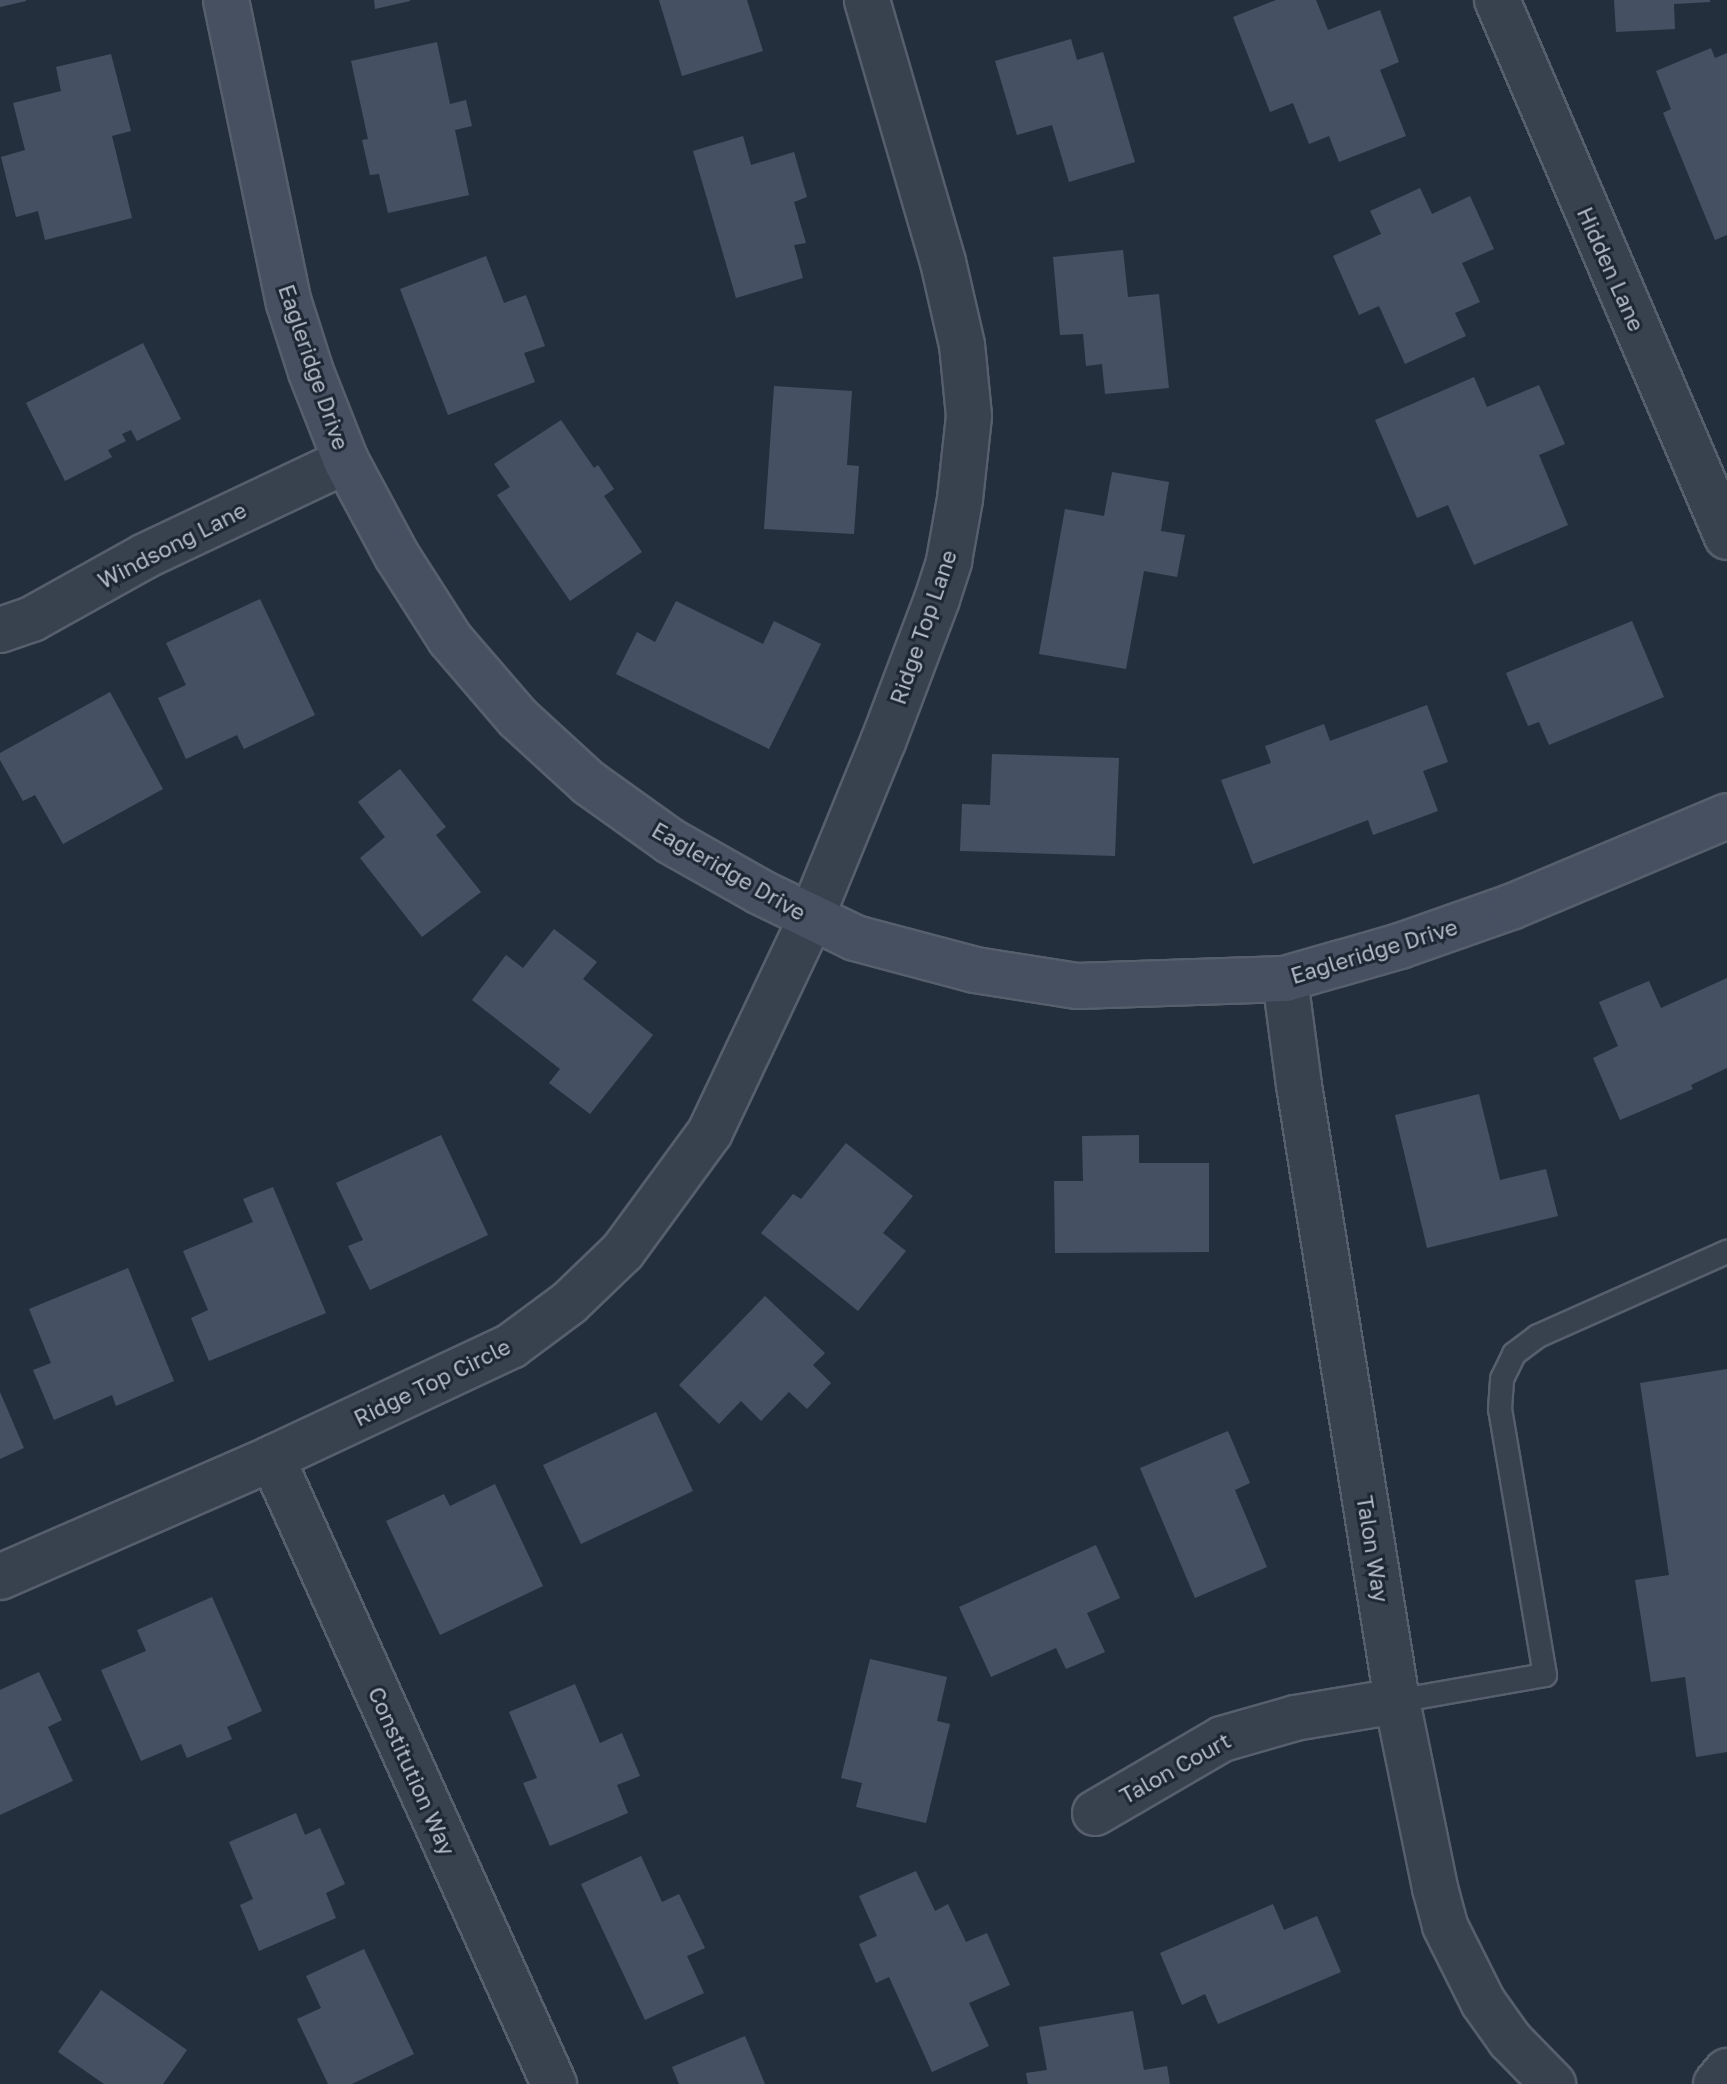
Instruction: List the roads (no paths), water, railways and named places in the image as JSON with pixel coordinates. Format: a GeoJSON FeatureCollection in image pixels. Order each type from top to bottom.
{"type":"FeatureCollection","features":[{"type":"Feature","properties":{"kind":"main road","name":"Eagleridge Drive"},"geometry":{"type":"LineString","coordinates":[[226,0],[289,303],[311,372],[346,461],[397,556],[450,639],[518,718],[589,783],[670,841],[811,918],[855,938],[975,970],[1077,986],[1285,979],[1400,946],[1511,907],[1727,816]]}},
{"type":"Feature","properties":{"kind":"street","name":"Ridge Top Lane"},"geometry":{"type":"LineString","coordinates":[[811,918],[937,599],[949,561],[960,499],[969,416],[962,345],[943,262],[867,0]]}},
{"type":"Feature","properties":{"kind":"street","name":"Hidden Lane"},"geometry":{"type":"LineString","coordinates":[[1497,0],[1727,537]]}},
{"type":"Feature","properties":{"kind":"street","name":"Windsong Lane"},"geometry":{"type":"LineString","coordinates":[[0,630],[32,619],[145,556],[346,461]]}},
{"type":"Feature","properties":{"kind":"street","name":"Ridge Top Circle"},"geometry":{"type":"LineString","coordinates":[[0,1577],[272,1458],[511,1346],[569,1303],[623,1251],[710,1132],[811,918]]}},
{"type":"Feature","properties":{"kind":"street","name":"Talon Way"},"geometry":{"type":"LineString","coordinates":[[1285,979],[1299,1085],[1397,1701],[1445,1926],[1483,2002],[1510,2040],[1553,2084]]}},
{"type":"Feature","properties":{"kind":"street","name":"Constitution Way"},"geometry":{"type":"LineString","coordinates":[[272,1458],[554,2084]]}},
{"type":"Feature","properties":{"kind":"street","name":"Talon Court"},"geometry":{"type":"LineString","coordinates":[[1095,1813],[1222,1739],[1295,1718],[1397,1701]]}},
{"type":"Feature","properties":{"kind":"street"},"geometry":{"type":"LineString","coordinates":[[1716,2084],[1727,2071]]}},
{"type":"Feature","properties":{"kind":"lane"},"geometry":{"type":"LineString","coordinates":[[1397,1701],[1545,1675],[1500,1409],[1502,1379],[1514,1354],[1538,1336],[1727,1252]]}}]}
